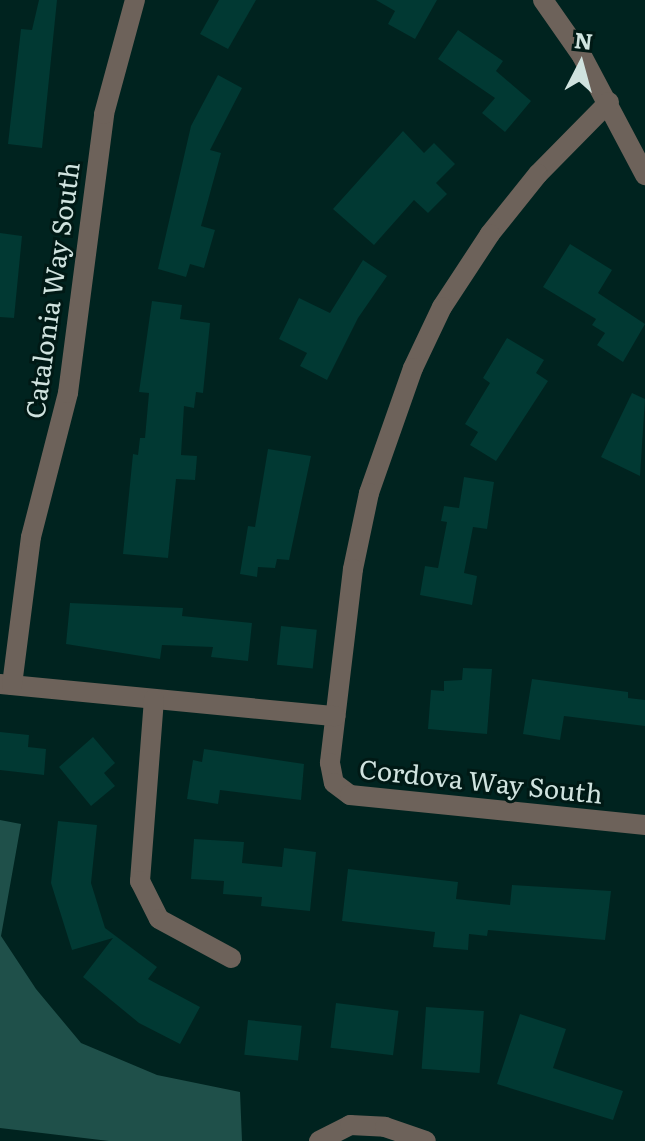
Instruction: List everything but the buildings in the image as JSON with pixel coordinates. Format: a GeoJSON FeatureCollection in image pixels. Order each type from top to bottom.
{"type":"FeatureCollection","features":[{"type":"Feature","properties":{"kind":"street","name":"Catalonia Way South"},"geometry":{"type":"LineString","coordinates":[[6,684],[31,537],[68,393],[104,114],[135,0]]}},
{"type":"Feature","properties":{"kind":"street"},"geometry":{"type":"LineString","coordinates":[[543,0],[609,102],[645,175]]}},
{"type":"Feature","properties":{"kind":"street","name":"Cordova Way South"},"geometry":{"type":"LineString","coordinates":[[609,102],[538,174],[442,307],[391,424],[369,493],[353,569],[335,716],[332,773],[334,783],[350,795],[645,825]]}},
{"type":"Feature","properties":{"kind":"street"},"geometry":{"type":"LineString","coordinates":[[6,684],[335,716]]}},
{"type":"Feature","properties":{"kind":"street"},"geometry":{"type":"LineString","coordinates":[[154,699],[140,881],[159,919],[231,958]]}},
{"type":"Feature","properties":{"kind":"street"},"geometry":{"type":"LineString","coordinates":[[319,1141],[350,1125],[385,1127],[426,1141]]}},
{"type":"Feature","properties":{"kind":"water"},"geometry":{"type":"Polygon","coordinates":[[[0,820],[21,824],[1,936],[36,989],[81,1043],[157,1075],[240,1092],[242,1141],[109,1141],[0,1128],[0,820]]]}}]}
